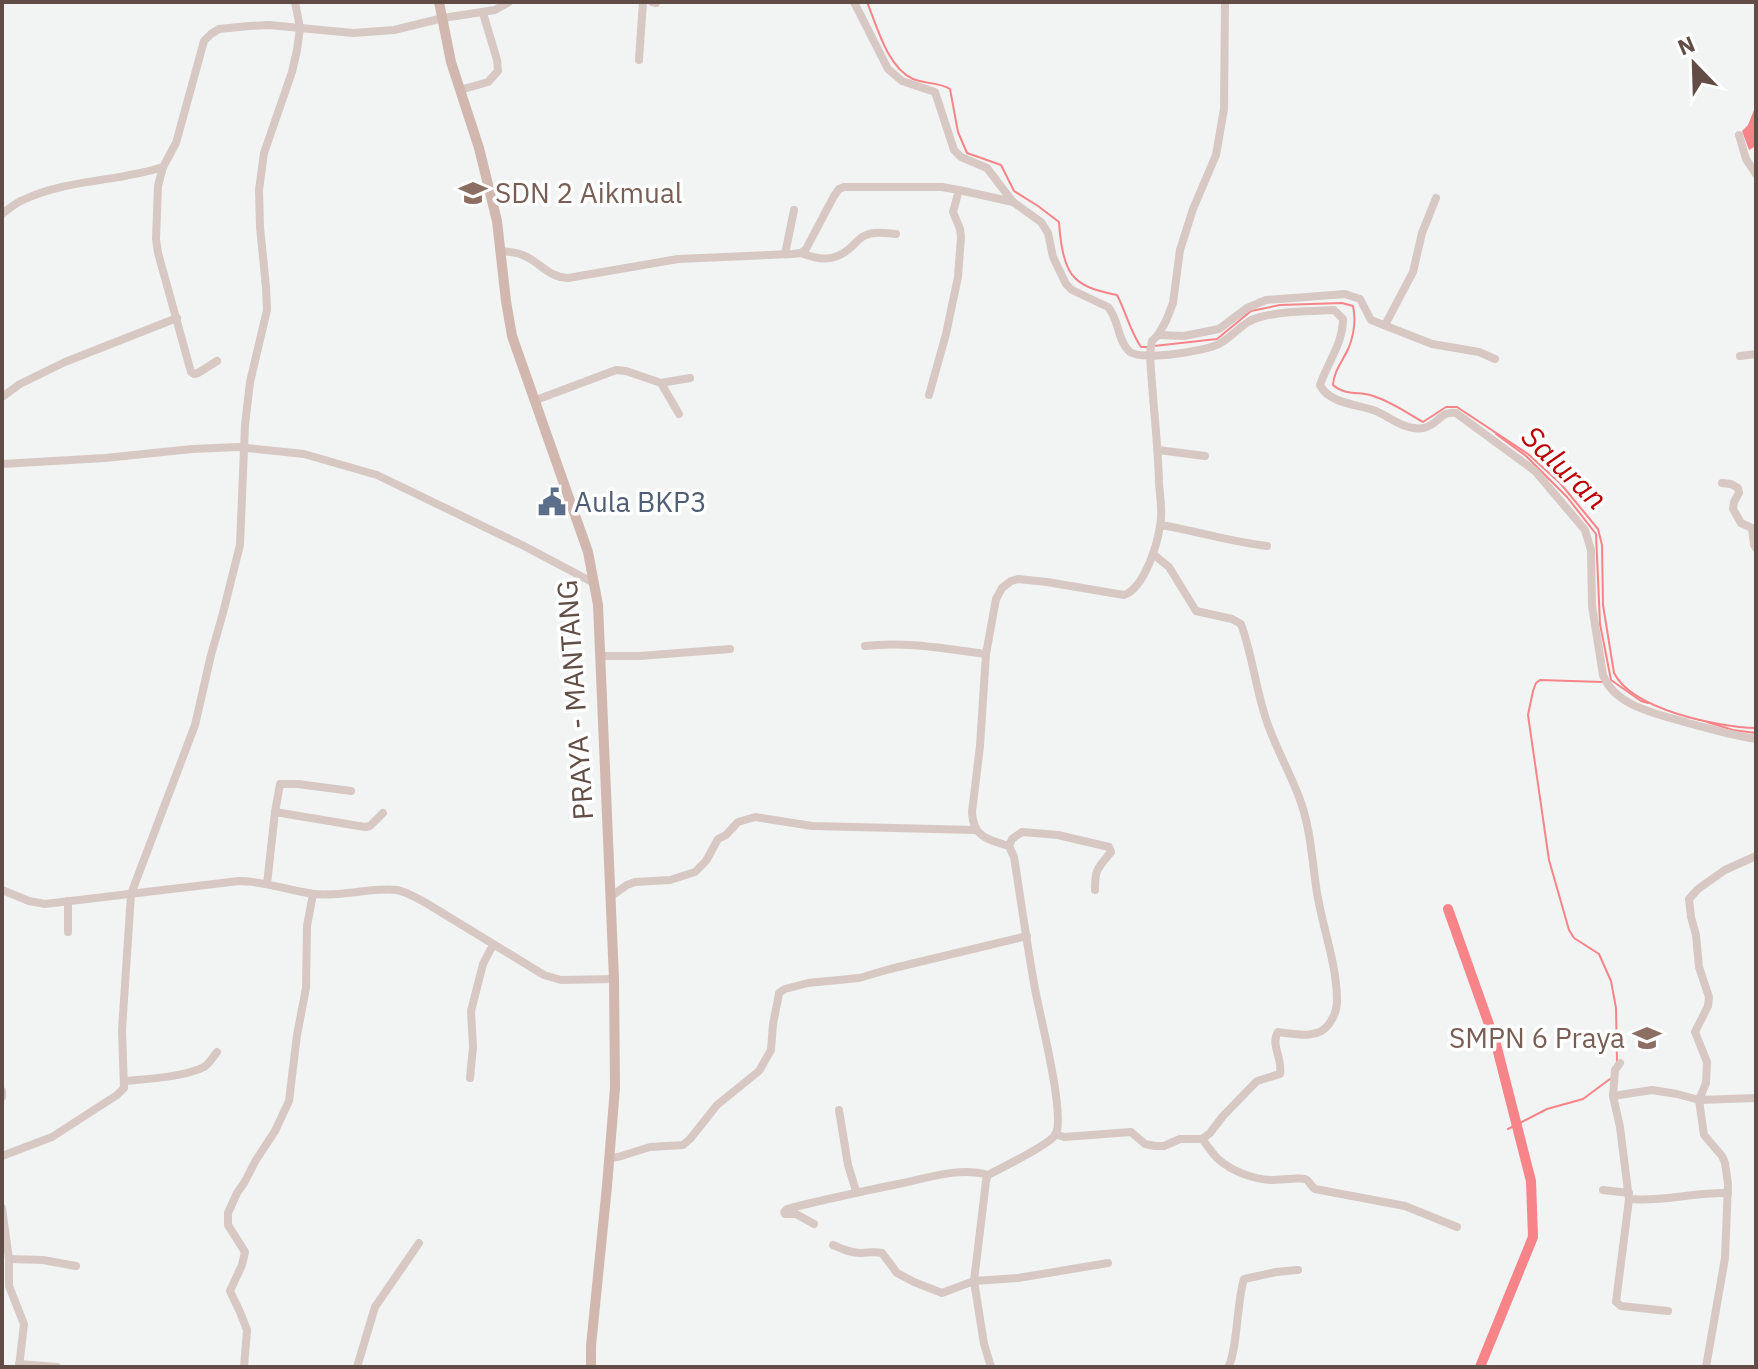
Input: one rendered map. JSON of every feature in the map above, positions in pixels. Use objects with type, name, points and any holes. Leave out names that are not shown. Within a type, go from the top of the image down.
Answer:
[{"type":"main road","name":"PRAYA - MANTANG","points":[[439,2],[451,62],[479,148],[493,207],[512,336],[588,552],[595,584],[601,656],[614,979],[615,1088],[591,1367]]},
{"type":"street","points":[[2,1156],[52,1137],[124,1088],[122,1030],[131,894],[202,703],[211,655],[240,545],[250,382],[267,310],[259,202],[264,153],[292,72],[300,28],[295,2]]},
{"type":"street","points":[[217,361],[196,374],[191,372],[156,239],[158,186],[163,167],[176,143],[204,41],[211,34],[228,27],[269,25],[336,32],[394,30],[443,18],[483,13],[509,2]]},
{"type":"street","points":[[639,60],[643,2]]},
{"type":"street","points":[[854,2],[888,69],[902,81],[935,92],[954,150],[961,157],[987,168],[1013,202],[1041,222],[1066,284],[1112,311],[1126,348],[1134,355],[1202,349],[1219,344],[1257,317],[1291,311],[1334,310],[1343,319],[1343,330],[1320,385],[1324,393],[1407,427],[1427,427],[1444,414],[1456,413],[1535,471],[1585,530],[1591,550],[1592,606],[1603,675],[1613,691],[1645,711],[1756,739]]},
{"type":"street","points":[[814,1224],[796,1214],[784,1212],[856,1191],[956,1172],[988,1175],[1016,1161],[1055,1134],[1058,1118],[1055,1089],[1014,857],[1009,846],[986,838],[972,823],[986,654],[996,599],[1002,588],[1011,581],[1047,582],[1124,595],[1134,590],[1153,554],[1161,525],[1150,355],[1173,303],[1180,250],[1221,135],[1225,2]]},
{"type":"street","points":[[460,90],[488,82],[498,71],[483,13]]},
{"type":"street","points":[[1739,135],[1746,159],[1756,174]]},
{"type":"street","points":[[2,214],[20,200],[46,191],[112,180],[163,167]]},
{"type":"street","points":[[801,253],[834,196],[844,187],[942,187],[1013,202]]},
{"type":"street","points":[[929,395],[958,277],[961,237],[953,212],[959,190]]},
{"type":"street","points":[[1385,325],[1413,272],[1422,233],[1436,198]]},
{"type":"street","points":[[785,254],[794,210]]},
{"type":"street","points":[[501,251],[526,256],[551,274],[568,278],[678,259],[801,253],[828,260],[840,256],[864,236],[896,234]]},
{"type":"street","points":[[1155,338],[1219,329],[1247,308],[1266,300],[1345,294],[1360,299],[1371,320],[1432,344],[1479,352],[1495,359]]},
{"type":"street","points":[[2,397],[20,384],[65,362],[177,318]]},
{"type":"street","points":[[1740,356],[1756,354]]},
{"type":"street","points":[[536,400],[616,370],[661,383],[690,378]]},
{"type":"street","points":[[661,383],[679,414]]},
{"type":"street","points":[[2,464],[245,447],[304,454],[377,475],[595,584]]},
{"type":"street","points":[[1158,450],[1205,456]]},
{"type":"street","points":[[1722,483],[1738,488],[1733,509],[1741,523],[1752,528],[1756,548]]},
{"type":"street","points":[[1161,525],[1267,546]]},
{"type":"street","points":[[1055,1134],[1064,1137],[1131,1132],[1145,1144],[1155,1146],[1164,1146],[1180,1139],[1202,1139],[1257,1081],[1280,1074],[1281,1060],[1274,1042],[1278,1032],[1321,1033],[1329,1026],[1336,1012],[1337,1000],[1326,929],[1306,822],[1300,798],[1267,723],[1241,624],[1196,611],[1169,567],[1153,554]]},
{"type":"street","points":[[865,646],[915,645],[986,654]]},
{"type":"street","points":[[601,656],[730,649]]},
{"type":"street","points":[[267,884],[281,783],[351,791]]},
{"type":"street","points":[[275,812],[365,827],[383,813]]},
{"type":"street","points":[[610,897],[635,882],[670,880],[695,872],[738,822],[755,817],[812,826],[976,830]]},
{"type":"street","points":[[1009,846],[1012,839],[1022,832],[1058,835],[1109,847],[1111,852],[1096,871],[1095,890]]},
{"type":"street","points":[[1706,1367],[1725,1258],[1728,1193],[1725,1163],[1717,1148],[1704,1135],[1699,1100],[1706,1083],[1707,1062],[1695,1032],[1708,1006],[1709,997],[1699,967],[1689,899],[1725,870],[1756,856]]},
{"type":"street","points":[[2,890],[38,903],[239,881],[313,894],[399,891],[426,903],[534,970],[556,980],[614,979]]},
{"type":"street","points":[[244,1367],[247,1330],[230,1291],[245,1252],[232,1233],[227,1218],[237,1193],[275,1131],[289,1101],[306,988],[307,926],[313,894]]},
{"type":"street","points":[[68,901],[68,932]]},
{"type":"street","points":[[610,1158],[650,1147],[683,1145],[690,1139],[717,1105],[759,1071],[771,1050],[779,993],[785,989],[808,983],[859,978],[1027,936]]},
{"type":"street","points":[[470,1078],[473,1039],[471,1011],[483,964],[493,945]]},
{"type":"street","points":[[125,1081],[157,1078],[200,1068],[209,1063],[217,1052]]},
{"type":"street","points":[[1620,1063],[1615,1070],[1613,1096],[1629,1196],[1616,1302],[1621,1306],[1668,1311]]},
{"type":"street","points":[[1613,1096],[1652,1090],[1699,1100],[1756,1098]]},
{"type":"street","points":[[839,1110],[848,1165],[856,1191]]},
{"type":"street","points":[[1202,1139],[1217,1158],[1249,1176],[1278,1181],[1301,1178],[1309,1181],[1315,1189],[1405,1206],[1457,1227]]},
{"type":"street","points":[[988,1175],[974,1281],[984,1344],[991,1367]]},
{"type":"street","points":[[1603,1190],[1659,1200],[1712,1192],[1728,1193]]},
{"type":"street","points":[[2,1208],[10,1289],[24,1324],[19,1366],[57,1367]]},
{"type":"street","points":[[357,1367],[375,1307],[419,1243]]},
{"type":"street","points":[[833,1245],[858,1253],[878,1251],[897,1273],[942,1293],[974,1281],[1018,1278],[1108,1263]]},
{"type":"street","points":[[9,1259],[43,1260],[76,1266]]},
{"type":"street","points":[[1228,1367],[1233,1359],[1244,1279],[1298,1270]]},
{"type":"shaded area","points":[[1756,105],[1756,146],[1749,150],[1742,131],[1748,125]]},
{"type":"waterway","name":"Saluran","points":[[867,2],[884,45],[896,65],[913,79],[950,89],[958,132],[967,153],[1001,165],[1014,191],[1059,222],[1063,252],[1071,273],[1089,287],[1117,295],[1137,341],[1141,347],[1147,347]]},
{"type":"waterway","name":"Saluran","points":[[1154,346],[1217,339],[1251,311],[1280,305],[1342,303],[1353,306],[1352,337],[1333,385],[1346,392],[1384,400],[1423,422],[1446,407],[1457,407],[1528,454],[1560,483],[1598,529],[1602,545],[1603,605],[1614,673],[1624,686],[1639,697],[1678,714],[1720,724],[1756,728]]},
{"type":"waterway","points":[[1496,434],[1526,456],[1567,497],[1596,534],[1600,624],[1611,680],[1648,703]]},
{"type":"waterway","points":[[1602,682],[1540,680],[1533,691],[1528,715],[1549,860],[1569,930],[1574,938],[1599,954],[1611,981],[1616,1008],[1617,1062]]},
{"type":"waterway","name":"Saluran","points":[[1707,722],[1756,733]]},
{"type":"waterway","points":[[1448,909],[1496,1044],[1531,1181],[1533,1237],[1480,1367]]},
{"type":"waterway","points":[[1508,1129],[1547,1109],[1583,1099],[1610,1079]]},
{"type":"place","name":"SDN 2 Aikmual","points":[[473,193]]},
{"type":"place","name":"Aula BKP3","points":[[552,502]]},
{"type":"place","name":"SMPN 6 Praya","points":[[1647,1038]]}]
